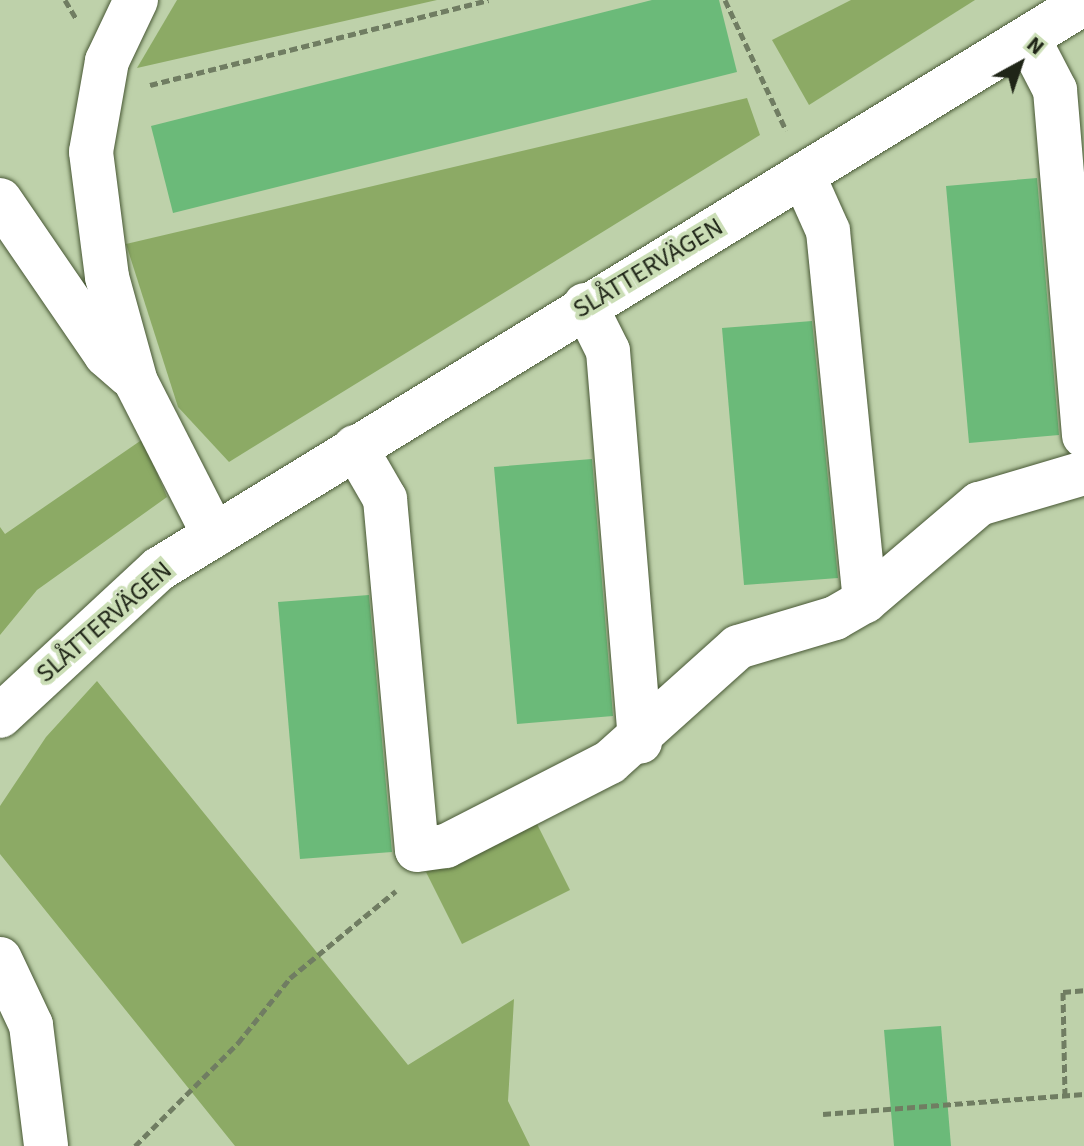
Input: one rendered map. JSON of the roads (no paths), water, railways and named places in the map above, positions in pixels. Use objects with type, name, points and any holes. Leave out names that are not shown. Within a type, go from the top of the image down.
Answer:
[{"type":"street","points":[[136,0],[107,61],[99,98],[95,183],[107,277],[136,382],[214,535]]},
{"type":"street","name":"SLÅTTERVÄGEN","points":[[0,716],[126,597],[214,535],[585,305],[1084,3]]},
{"type":"street","points":[[1028,38],[1055,90],[1084,436]]},
{"type":"street","points":[[803,175],[828,231],[865,601]]},
{"type":"street","points":[[0,200],[106,355],[136,382]]},
{"type":"street","points":[[585,305],[608,351],[640,742]]},
{"type":"street","points":[[355,447],[385,499],[417,850],[433,848],[640,742],[738,647],[835,618],[865,601],[979,504],[1084,473]]},
{"type":"street","points":[[0,959],[31,1025],[46,1146]]}]
